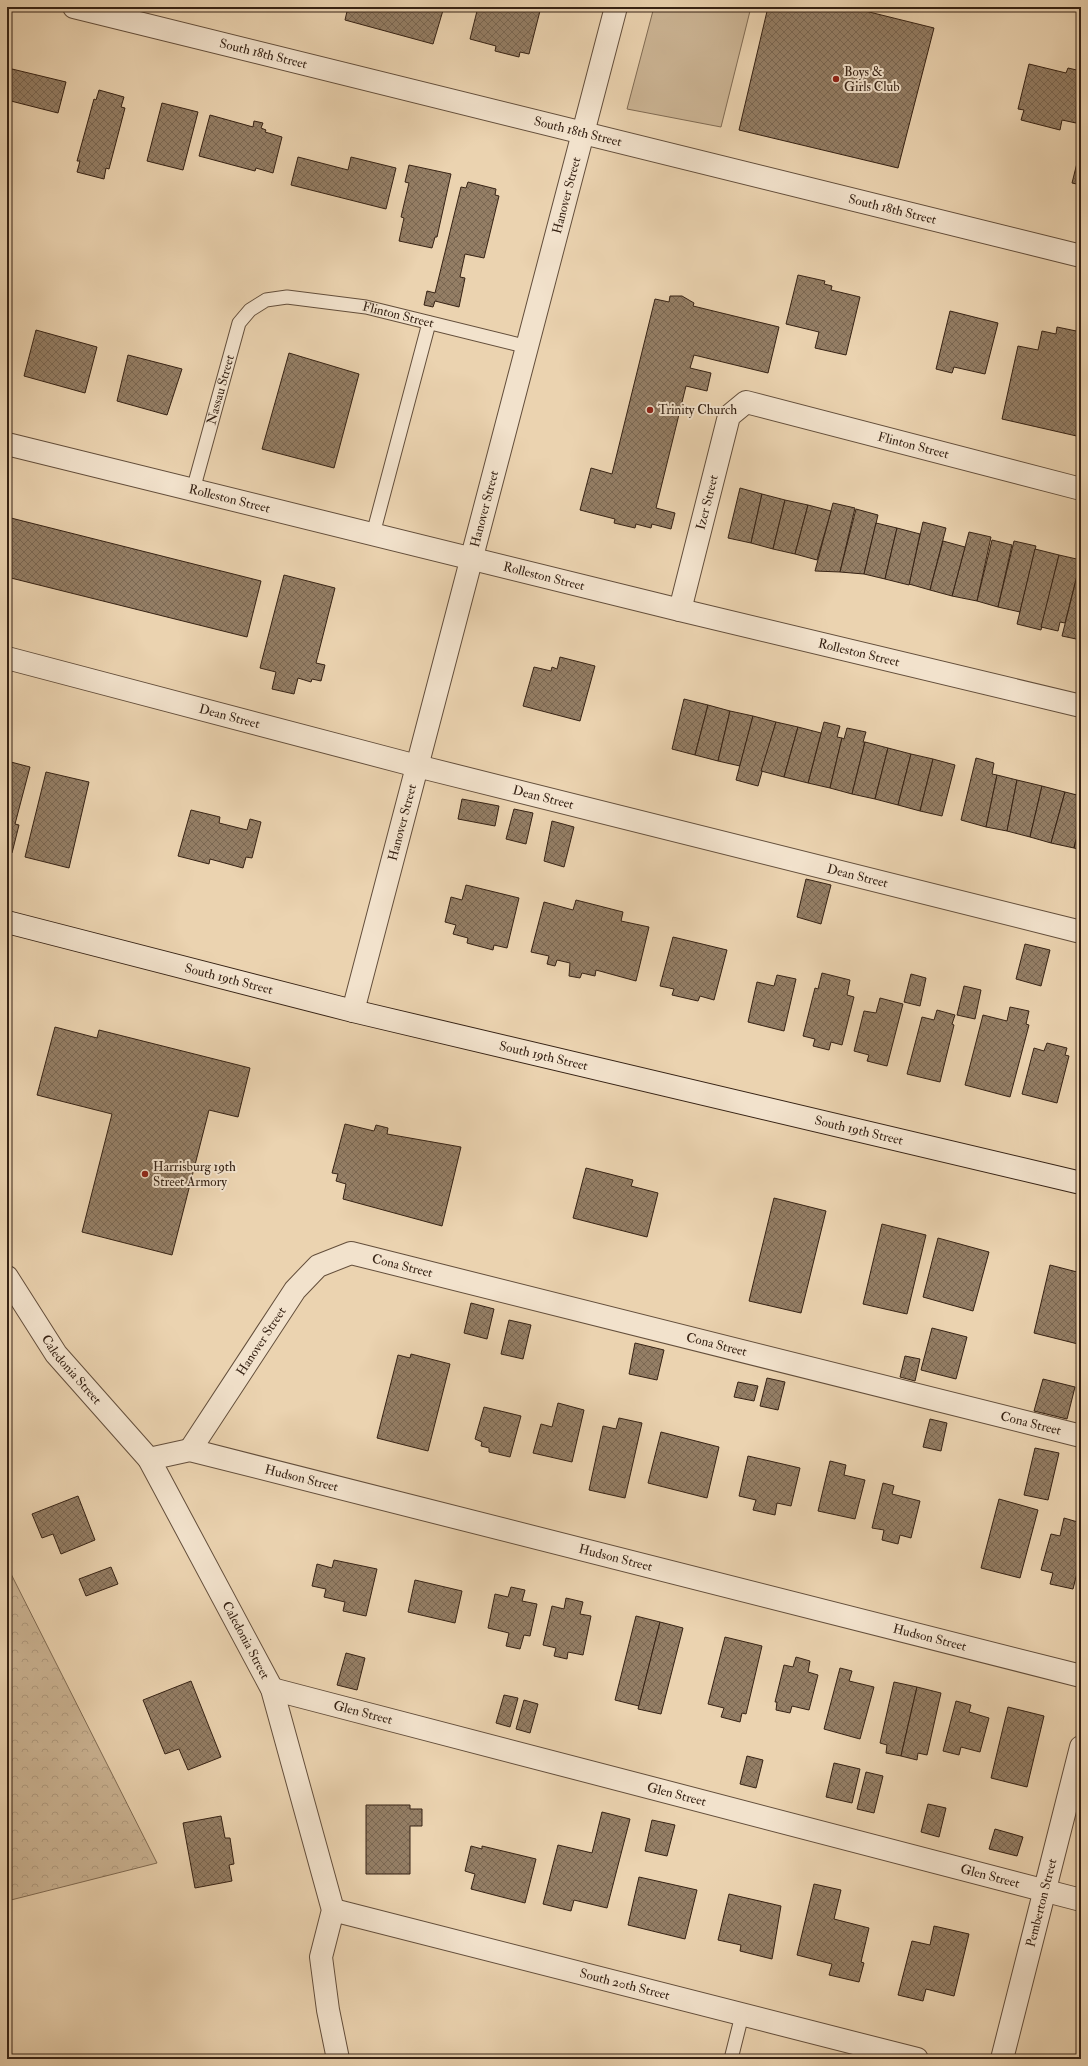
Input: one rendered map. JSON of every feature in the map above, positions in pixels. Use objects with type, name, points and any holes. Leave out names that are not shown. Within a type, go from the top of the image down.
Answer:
[{"type":"street","name":"South 18th Street","points":[[74,7],[585,132],[1081,256]]},
{"type":"street","name":"Hanover Street","points":[[352,1011],[585,132],[616,7]]},
{"type":"street","name":"Flinton Street","points":[[746,402],[1081,489]]},
{"type":"street","name":"Izer Street","points":[[680,610],[729,416],[746,402]]},
{"type":"street","name":"Rolleston Street","points":[[7,444],[680,610],[1081,706]]},
{"type":"street","name":"Dean Street","points":[[7,658],[417,766],[1081,932]]},
{"type":"street","name":"South 19th Street","points":[[7,922],[352,1011],[1081,1183]]},
{"type":"street","name":"Hanover Street","points":[[190,1450],[295,1290],[318,1266],[351,1254]]},
{"type":"street","name":"Cona Street","points":[[351,1254],[1081,1436]]},
{"type":"street","name":"Caledonia Street","points":[[7,1277],[56,1354],[149,1459],[272,1689],[333,1910],[321,1957],[328,2010],[338,2059]]},
{"type":"street","name":"Hudson Street","points":[[149,1459],[190,1450],[1081,1676]]},
{"type":"street","name":"Glen Street","points":[[272,1689],[1081,1900]]},
{"type":"street","name":"Pemberton Street","points":[[1002,2059],[1081,1747]]},
{"type":"street","name":"South 20th Street","points":[[333,1910],[917,2059]]},
{"type":"lane","name":"Flinton Street","points":[[266,300],[287,297],[366,307],[528,346]]},
{"type":"lane","name":"Nassau Street","points":[[192,490],[239,323],[250,310],[266,300]]},
{"type":"lane","points":[[373,534],[430,323]]},
{"type":"lane","points":[[730,2059],[742,2015]]},
{"type":"green space","points":[[654,7],[751,7],[721,127],[627,109]]},
{"type":"green space","points":[[7,1566],[157,1863],[7,1901]]},
{"type":"building","points":[[348,7],[444,7],[433,44],[345,20]]},
{"type":"building","points":[[477,7],[541,7],[529,54],[520,52],[519,57],[495,51],[496,46],[470,39]]},
{"type":"building","name":"Boys & Girls Club","points":[[768,7],[849,7],[934,28],[898,168],[739,130]]},
{"type":"building","points":[[1029,64],[1066,73],[1068,68],[1081,71],[1081,104],[1076,123],[1062,120],[1060,130],[1021,120],[1024,110],[1018,109]]},
{"type":"building","points":[[12,69],[66,82],[58,113],[7,100],[7,87]]},
{"type":"building","points":[[99,90],[124,97],[121,107],[125,108],[109,169],[106,168],[104,179],[77,172],[80,161],[77,161],[94,99],[96,100]]},
{"type":"building","points":[[162,103],[198,112],[183,170],[147,161]]},
{"type":"building","points":[[210,115],[253,127],[254,121],[263,123],[261,128],[266,130],[265,132],[282,137],[273,173],[256,168],[255,171],[199,156]]},
{"type":"building","points":[[1081,147],[1081,185],[1072,183]]},
{"type":"building","points":[[298,157],[348,170],[351,157],[396,168],[386,209],[291,185]]},
{"type":"building","points":[[409,165],[451,174],[437,237],[435,237],[432,248],[399,241],[404,218],[401,217],[409,183],[405,182]]},
{"type":"building","points":[[468,182],[496,189],[495,195],[499,196],[484,258],[465,254],[460,277],[465,278],[459,307],[435,301],[433,307],[424,305],[427,291],[435,293],[461,187],[466,188]]},
{"type":"building","points":[[798,275],[825,281],[824,284],[832,286],[831,290],[860,297],[846,355],[815,348],[819,332],[786,324]]},
{"type":"building","points":[[670,296],[682,296],[694,303],[693,306],[779,327],[768,373],[694,355],[690,368],[711,373],[707,391],[686,386],[656,508],[675,513],[671,529],[652,524],[651,528],[636,524],[635,528],[614,523],[615,519],[580,510],[591,468],[612,474],[655,299],[669,302]]},
{"type":"building","points":[[950,311],[998,323],[985,374],[954,367],[952,373],[936,369]]},
{"type":"building","points":[[1057,327],[1081,332],[1081,437],[1002,419],[1018,346],[1038,350],[1042,331],[1056,334]]},
{"type":"building","points":[[36,330],[97,347],[85,393],[24,376]]},
{"type":"building","points":[[289,353],[359,374],[334,468],[262,449]]},
{"type":"building","points":[[128,355],[182,369],[167,415],[117,401]]},
{"type":"building","points":[[740,488],[762,494],[751,543],[728,538]]},
{"type":"building","points":[[762,494],[785,500],[773,549],[751,543]]},
{"type":"building","points":[[785,500],[808,505],[795,554],[773,549]]},
{"type":"building","points":[[833,503],[855,508],[840,572],[815,571]]},
{"type":"building","points":[[808,505],[831,511],[817,560],[795,554]]},
{"type":"building","points":[[856,509],[878,515],[864,574],[840,572]]},
{"type":"building","points":[[7,517],[261,581],[247,637],[7,577]]},
{"type":"building","points":[[923,522],[946,528],[930,590],[909,584]]},
{"type":"building","points":[[876,523],[897,528],[885,579],[864,574]]},
{"type":"building","points":[[897,528],[920,534],[909,585],[885,579]]},
{"type":"building","points":[[969,532],[991,537],[977,601],[952,596]]},
{"type":"building","points":[[992,540],[1012,545],[998,607],[977,601]]},
{"type":"building","points":[[943,541],[965,547],[952,596],[930,590]]},
{"type":"building","points":[[1014,541],[1036,546],[1020,612],[998,607]]},
{"type":"building","points":[[1035,549],[1059,555],[1041,630],[1017,624]]},
{"type":"building","points":[[1059,555],[1081,560],[1065,623],[1060,622],[1058,631],[1041,627]]},
{"type":"building","points":[[1081,564],[1081,640],[1062,636]]},
{"type":"building","points":[[284,575],[335,588],[316,663],[325,665],[321,681],[312,679],[311,682],[298,678],[294,694],[272,689],[276,672],[260,668]]},
{"type":"building","points":[[560,657],[595,666],[580,721],[523,706],[534,667],[551,671],[552,667],[557,669]]},
{"type":"building","points":[[684,699],[708,705],[695,755],[672,749]]},
{"type":"building","points":[[708,705],[730,711],[718,761],[695,755]]},
{"type":"building","points":[[730,711],[753,716],[740,766],[718,761]]},
{"type":"building","points":[[753,716],[776,722],[758,786],[736,780]]},
{"type":"building","points":[[776,722],[798,727],[784,777],[761,771]]},
{"type":"building","points":[[824,722],[840,726],[837,737],[842,738],[830,788],[808,783]]},
{"type":"building","points":[[798,727],[821,733],[808,783],[784,777]]},
{"type":"building","points":[[847,728],[866,732],[863,742],[865,742],[852,794],[830,788],[842,738],[844,739]]},
{"type":"building","points":[[865,742],[888,748],[875,799],[852,794]]},
{"type":"building","points":[[888,748],[911,754],[898,805],[875,799]]},
{"type":"building","points":[[911,754],[933,759],[920,811],[898,805]]},
{"type":"building","points":[[976,758],[994,763],[992,774],[997,775],[986,827],[961,820]]},
{"type":"building","points":[[933,759],[955,765],[942,816],[920,811]]},
{"type":"building","points":[[7,761],[30,767],[15,824],[19,825],[12,853],[7,852]]},
{"type":"building","points":[[46,772],[89,782],[69,868],[25,857]]},
{"type":"building","points":[[997,775],[1017,780],[1007,831],[986,827]]},
{"type":"building","points":[[1017,780],[1042,786],[1030,837],[1007,831]]},
{"type":"building","points":[[1042,786],[1065,792],[1051,843],[1030,837]]},
{"type":"building","points":[[1065,792],[1081,796],[1081,821],[1074,848],[1051,843]]},
{"type":"building","points":[[462,799],[499,806],[495,826],[458,819]]},
{"type":"building","points":[[514,809],[533,813],[526,844],[506,839]]},
{"type":"building","points":[[191,810],[220,817],[219,823],[247,830],[250,819],[261,822],[252,858],[246,857],[243,868],[210,859],[209,864],[178,856]]},
{"type":"building","points":[[552,821],[574,827],[564,867],[544,861]]},
{"type":"building","points":[[1081,821],[1081,850],[1074,848]]},
{"type":"building","points":[[806,879],[831,885],[821,924],[797,917]]},
{"type":"building","points":[[466,885],[519,898],[507,948],[494,945],[493,950],[467,943],[468,938],[453,934],[456,925],[445,922],[451,897],[462,900]]},
{"type":"building","points":[[576,900],[623,912],[621,921],[649,927],[636,981],[596,970],[595,976],[582,973],[580,978],[569,976],[570,963],[557,960],[555,966],[547,964],[549,956],[531,952],[544,902],[573,910]]},
{"type":"building","points":[[673,937],[727,950],[714,1000],[700,996],[698,1001],[672,995],[674,989],[660,986]]},
{"type":"building","points":[[1025,944],[1050,950],[1041,986],[1016,979]]},
{"type":"building","points":[[822,973],[850,980],[847,995],[854,997],[842,1045],[831,1042],[829,1050],[813,1046],[815,1039],[803,1036],[815,988],[818,989]]},
{"type":"building","points":[[911,974],[926,978],[920,1006],[904,1002]]},
{"type":"building","points":[[777,975],[796,979],[784,1031],[748,1022],[757,982],[774,986]]},
{"type":"building","points":[[964,986],[981,990],[975,1019],[957,1015]]},
{"type":"building","points":[[880,998],[903,1004],[887,1066],[867,1061],[869,1055],[854,1051],[864,1011],[876,1013]]},
{"type":"building","points":[[1010,1007],[1029,1011],[1026,1024],[1029,1025],[1010,1097],[965,1085],[983,1015],[1007,1021]]},
{"type":"building","points":[[937,1010],[955,1015],[952,1024],[954,1025],[940,1082],[907,1074],[922,1017],[934,1020]]},
{"type":"building","name":"Harrisburg 19th Street Armory","points":[[55,1027],[97,1038],[99,1030],[250,1068],[238,1117],[209,1110],[172,1255],[82,1232],[112,1114],[37,1095]]},
{"type":"building","points":[[1047,1043],[1067,1048],[1065,1055],[1069,1056],[1057,1103],[1022,1094],[1034,1048],[1044,1051]]},
{"type":"building","points":[[1081,1095],[1081,1109],[1077,1108]]},
{"type":"building","points":[[345,1124],[374,1131],[376,1125],[388,1128],[387,1134],[461,1147],[442,1226],[343,1199],[346,1184],[336,1181],[338,1174],[332,1173]]},
{"type":"building","points":[[586,1168],[633,1180],[631,1186],[658,1193],[647,1237],[573,1218]]},
{"type":"building","points":[[774,1198],[826,1211],[801,1313],[749,1301]]},
{"type":"building","points":[[882,1224],[926,1235],[907,1314],[863,1304]]},
{"type":"building","points":[[938,1238],[989,1252],[973,1311],[923,1297]]},
{"type":"building","points":[[1050,1265],[1081,1273],[1081,1331],[1078,1344],[1034,1333]]},
{"type":"building","points":[[471,1303],[494,1309],[487,1339],[464,1333]]},
{"type":"building","points":[[509,1320],[531,1325],[523,1359],[501,1354]]},
{"type":"building","points":[[932,1328],[967,1337],[956,1379],[921,1370]]},
{"type":"building","points":[[635,1343],[664,1350],[657,1380],[629,1374]]},
{"type":"building","points":[[411,1354],[450,1364],[428,1451],[377,1438],[398,1355],[410,1358]]},
{"type":"building","points":[[905,1356],[920,1359],[915,1381],[900,1377]]},
{"type":"building","points":[[767,1378],[785,1382],[778,1410],[760,1406]]},
{"type":"building","points":[[1043,1379],[1075,1387],[1067,1419],[1034,1411]]},
{"type":"building","points":[[738,1382],[758,1386],[754,1401],[734,1397]]},
{"type":"building","points":[[558,1403],[584,1410],[572,1462],[533,1453],[541,1424],[552,1427]]},
{"type":"building","points":[[484,1407],[521,1416],[510,1457],[489,1452],[489,1448],[481,1446],[482,1442],[475,1439]]},
{"type":"building","points":[[619,1418],[642,1423],[625,1498],[589,1490],[603,1426],[616,1429]]},
{"type":"building","points":[[930,1419],[947,1423],[941,1451],[923,1447]]},
{"type":"building","points":[[661,1432],[719,1447],[707,1498],[648,1483]]},
{"type":"building","points":[[1035,1448],[1059,1453],[1048,1500],[1024,1495]]},
{"type":"building","points":[[748,1456],[800,1468],[791,1506],[777,1503],[775,1515],[753,1510],[756,1500],[739,1496]]},
{"type":"building","points":[[830,1461],[846,1465],[844,1475],[865,1480],[855,1519],[818,1511]]},
{"type":"building","points":[[883,1483],[894,1486],[892,1494],[920,1501],[911,1538],[900,1535],[898,1544],[882,1540],[884,1530],[872,1528]]},
{"type":"building","points":[[78,1496],[95,1540],[61,1554],[53,1534],[42,1538],[32,1514]]},
{"type":"building","points":[[999,1499],[1038,1510],[1020,1578],[981,1568]]},
{"type":"building","points":[[1064,1518],[1081,1523],[1081,1557],[1073,1589],[1050,1584],[1053,1573],[1041,1570],[1051,1534],[1060,1536]]},
{"type":"building","points":[[334,1560],[377,1569],[366,1616],[343,1611],[345,1602],[324,1597],[326,1589],[312,1586],[317,1564],[332,1568]]},
{"type":"building","points":[[111,1567],[118,1584],[86,1596],[79,1579]]},
{"type":"building","points":[[415,1580],[462,1591],[455,1623],[408,1612]]},
{"type":"building","points":[[511,1587],[525,1590],[522,1601],[537,1604],[530,1636],[524,1635],[520,1649],[506,1646],[509,1633],[488,1628],[495,1594],[508,1597]]},
{"type":"building","points":[[566,1598],[583,1602],[580,1614],[591,1616],[583,1655],[568,1652],[567,1659],[554,1656],[556,1648],[543,1645],[552,1606],[564,1609]]},
{"type":"building","points":[[636,1616],[660,1622],[639,1706],[615,1700]]},
{"type":"building","points":[[660,1622],[683,1628],[661,1714],[638,1709]]},
{"type":"building","points":[[725,1637],[762,1646],[746,1714],[742,1713],[740,1722],[721,1717],[724,1708],[708,1704]]},
{"type":"building","points":[[346,1653],[365,1658],[357,1690],[337,1685]]},
{"type":"building","points":[[796,1657],[810,1661],[808,1672],[818,1675],[809,1710],[792,1706],[790,1713],[776,1710],[777,1702],[775,1702],[784,1665],[793,1667]]},
{"type":"building","points":[[840,1668],[852,1671],[849,1681],[874,1687],[860,1739],[824,1729]]},
{"type":"building","points":[[191,1681],[221,1757],[188,1770],[179,1749],[165,1754],[143,1700]]},
{"type":"building","points":[[894,1682],[917,1687],[901,1756],[886,1753],[887,1745],[880,1743]]},
{"type":"building","points":[[917,1687],[941,1693],[927,1755],[918,1753],[917,1760],[901,1756]]},
{"type":"building","points":[[504,1695],[518,1698],[510,1727],[496,1723]]},
{"type":"building","points":[[524,1700],[538,1704],[530,1733],[516,1729]]},
{"type":"building","points":[[956,1701],[971,1705],[969,1712],[989,1718],[980,1752],[961,1747],[959,1755],[943,1751]]},
{"type":"building","points":[[1008,1707],[1044,1716],[1027,1787],[991,1778]]},
{"type":"building","points":[[747,1756],[763,1760],[756,1788],[740,1784]]},
{"type":"building","points":[[834,1763],[860,1769],[852,1803],[826,1797]]},
{"type":"building","points":[[866,1772],[883,1776],[874,1813],[857,1809]]},
{"type":"building","points":[[928,1804],[946,1808],[939,1837],[921,1832]]},
{"type":"building","points":[[366,1805],[410,1805],[410,1809],[422,1809],[422,1826],[410,1826],[410,1874],[366,1874]]},
{"type":"building","points":[[602,1812],[630,1819],[607,1908],[574,1900],[571,1911],[543,1904],[558,1845],[592,1853]]},
{"type":"building","points":[[221,1816],[225,1838],[230,1838],[234,1864],[229,1865],[232,1881],[195,1888],[183,1823]]},
{"type":"building","points":[[652,1820],[675,1825],[667,1856],[645,1851]]},
{"type":"building","points":[[995,1829],[1023,1837],[1017,1856],[989,1849]]},
{"type":"building","points":[[471,1846],[482,1849],[482,1846],[536,1859],[525,1903],[471,1889],[475,1874],[465,1871]]},
{"type":"building","points":[[639,1877],[697,1890],[685,1939],[628,1925]]},
{"type":"building","points":[[814,1884],[841,1890],[834,1919],[869,1928],[861,1962],[864,1963],[859,1982],[829,1975],[832,1964],[797,1955]]},
{"type":"building","points":[[729,1894],[781,1906],[772,1959],[740,1951],[741,1945],[718,1940]]},
{"type":"building","points":[[934,1926],[969,1934],[954,1996],[926,1989],[923,2001],[898,1995],[912,1941],[930,1945]]},
{"type":"place","name":"Boys & Girls Club","points":[[836,79]]},
{"type":"place","name":"Trinity Church","points":[[650,410]]},
{"type":"place","name":"Harrisburg 19th Street Armory","points":[[145,1174]]}]
